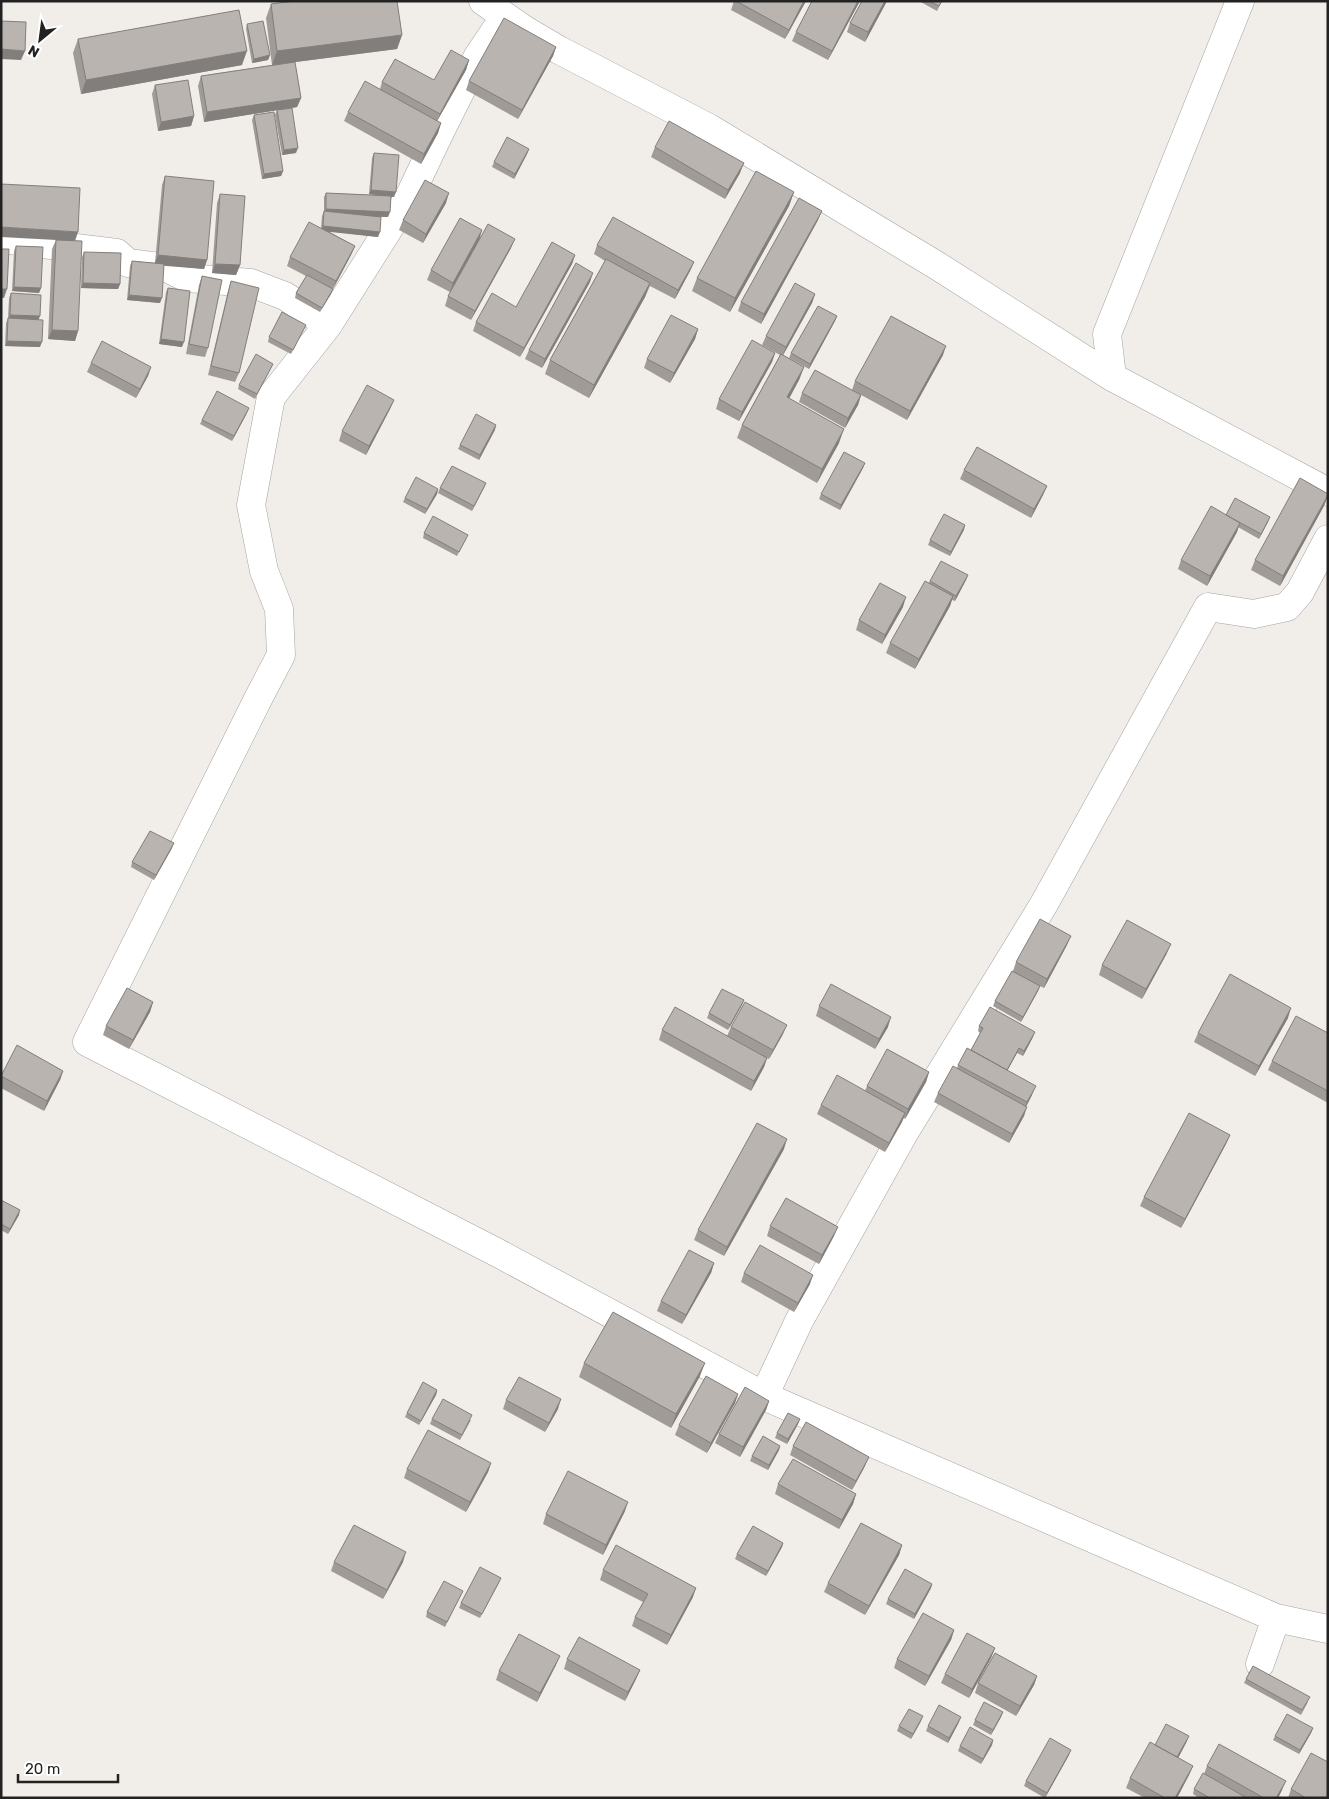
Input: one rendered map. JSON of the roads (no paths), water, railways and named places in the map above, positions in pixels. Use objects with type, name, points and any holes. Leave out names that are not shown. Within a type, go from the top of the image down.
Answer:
[{"type":"street","points":[[483,1],[559,50],[709,128],[936,265],[1112,377],[1328,492]]},
{"type":"street","points":[[1112,377],[1107,334],[1240,1]]},
{"type":"street","points":[[505,16],[478,56],[410,195],[328,325],[270,397],[251,505],[264,571],[279,608],[281,655],[258,697],[87,1042],[496,1252],[764,1396],[1276,1618],[1328,1629]]},
{"type":"street","points":[[1,240],[117,253],[128,263],[167,268],[187,278],[251,283],[285,296],[328,325]]},
{"type":"street","points":[[764,1396],[799,1321],[894,1150],[1044,904],[1208,606],[1254,614],[1287,607],[1300,592],[1328,539]]},
{"type":"street","points":[[1260,1664],[1276,1618]]}]
